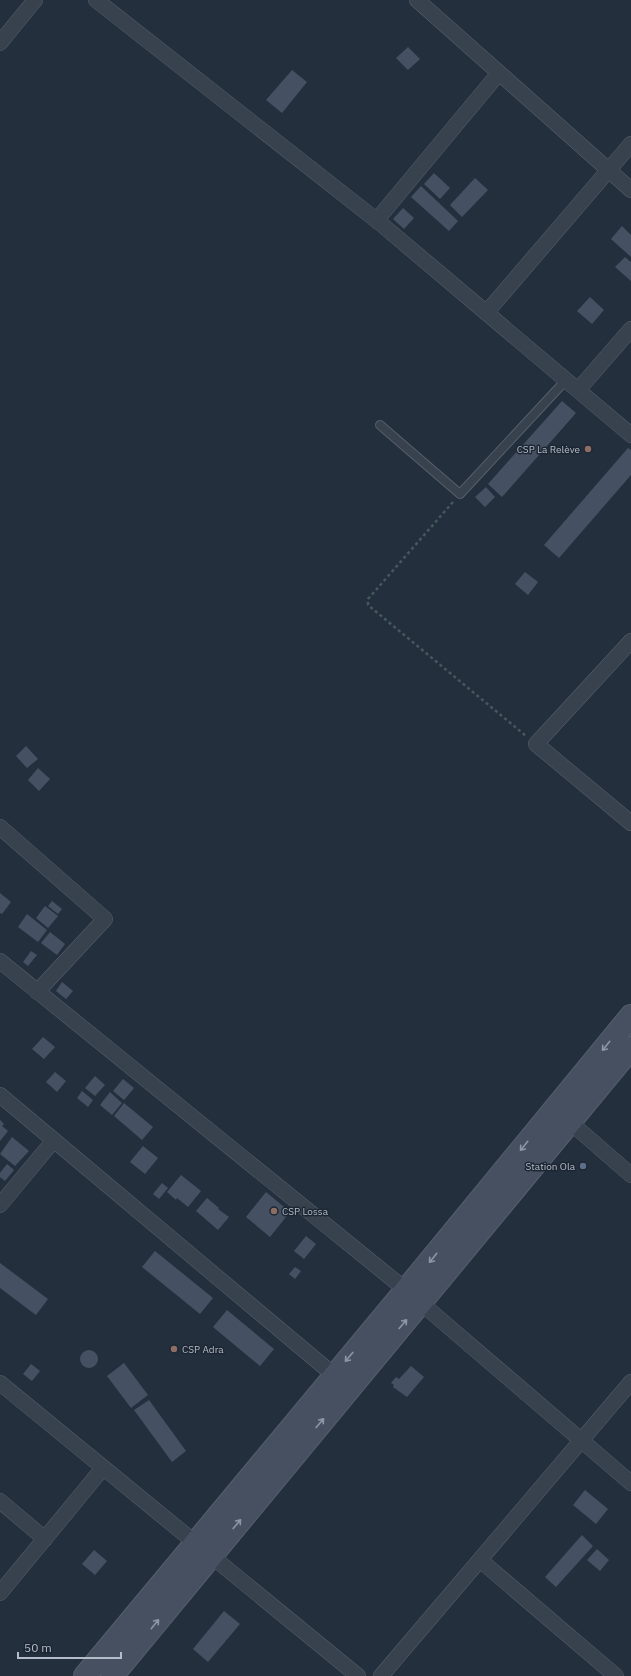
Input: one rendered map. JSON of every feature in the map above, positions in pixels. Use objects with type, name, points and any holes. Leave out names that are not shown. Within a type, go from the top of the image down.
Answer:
[{"type":"main road","points":[[85,1676],[202,1550],[455,1247],[562,1116],[631,1016]]},
{"type":"main road","points":[[562,1116],[631,1048]]},
{"type":"main road","points":[[112,1676],[202,1550]]},
{"type":"street","points":[[0,43],[35,0]]},
{"type":"street","points":[[96,0],[378,222],[631,435]]},
{"type":"street","points":[[417,0],[631,190]]},
{"type":"street","points":[[378,222],[380,216],[499,73]]},
{"type":"street","points":[[486,312],[631,144]]},
{"type":"street","points":[[578,390],[630,332]]},
{"type":"street","points":[[631,641],[536,744],[631,823]]},
{"type":"street","points":[[0,827],[105,919],[37,992]]},
{"type":"street","points":[[0,961],[414,1296],[631,1484]]},
{"type":"street","points":[[0,1095],[341,1382]]},
{"type":"street","points":[[562,1116],[631,1175]]},
{"type":"street","points":[[0,1205],[54,1140]]},
{"type":"street","points":[[381,1676],[631,1382]]},
{"type":"street","points":[[0,1383],[202,1550],[358,1676]]},
{"type":"street","points":[[0,1593],[103,1468]]},
{"type":"street","points":[[0,1501],[45,1538]]},
{"type":"street","points":[[480,1560],[616,1676]]},
{"type":"lane","points":[[380,425],[460,494],[566,380]]},
{"type":"path","points":[[460,494],[368,599],[368,605],[536,744]]},
{"type":"building","points":[[408,47],[420,59],[408,70],[396,58]]},
{"type":"building","points":[[292,70],[307,82],[282,113],[266,100]]},
{"type":"building","points":[[434,173],[450,188],[440,199],[424,184]]},
{"type":"building","points":[[475,178],[488,190],[462,217],[450,205]]},
{"type":"building","points":[[421,186],[458,221],[449,231],[411,197]]},
{"type":"building","points":[[403,208],[414,218],[404,229],[393,219]]},
{"type":"building","points":[[622,226],[631,235],[631,257],[611,239]]},
{"type":"building","points":[[625,257],[631,262],[631,281],[615,267]]},
{"type":"building","points":[[590,297],[604,310],[592,324],[577,311]]},
{"type":"building","points":[[562,401],[576,413],[502,497],[488,484]]},
{"type":"building","points":[[628,448],[631,450],[631,475],[559,558],[544,545]]},
{"type":"building","points":[[486,487],[495,497],[485,507],[475,497]]},
{"type":"building","points":[[525,572],[538,582],[528,595],[515,584]]},
{"type":"building","points":[[26,746],[38,759],[27,768],[16,756]]},
{"type":"building","points":[[38,768],[50,779],[39,791],[28,780]]},
{"type":"building","points":[[0,893],[11,902],[2,914],[0,913]]},
{"type":"building","points":[[52,901],[62,909],[58,914],[48,906]]},
{"type":"building","points":[[45,906],[58,916],[48,928],[36,918]]},
{"type":"building","points":[[27,914],[47,930],[38,942],[18,927]]},
{"type":"building","points":[[50,932],[65,944],[57,955],[41,943]]},
{"type":"building","points":[[31,951],[37,955],[28,966],[23,962]]},
{"type":"building","points":[[62,982],[73,991],[66,999],[56,991]]},
{"type":"building","points":[[43,1037],[55,1047],[44,1059],[32,1049]]},
{"type":"building","points":[[55,1072],[66,1081],[57,1092],[46,1082]]},
{"type":"building","points":[[95,1076],[105,1085],[95,1096],[85,1088]]},
{"type":"building","points":[[123,1079],[134,1088],[124,1100],[113,1091]]},
{"type":"building","points":[[82,1091],[93,1100],[88,1107],[77,1098]]},
{"type":"building","points":[[110,1092],[122,1103],[112,1115],[100,1105]]},
{"type":"building","points":[[124,1103],[153,1127],[142,1140],[114,1116]]},
{"type":"building","points":[[0,1120],[4,1124],[2,1126],[8,1131],[0,1141]]},
{"type":"building","points":[[12,1137],[29,1151],[15,1166],[0,1154]]},
{"type":"building","points":[[143,1146],[158,1158],[145,1174],[130,1162]]},
{"type":"building","points":[[7,1164],[14,1170],[5,1181],[0,1177],[0,1173]]},
{"type":"building","points":[[181,1175],[201,1191],[188,1207],[177,1198],[176,1200],[167,1192]]},
{"type":"building","points":[[162,1183],[168,1188],[159,1199],[153,1194]]},
{"type":"building","points":[[266,1192],[290,1212],[270,1237],[246,1217]]},
{"type":"building","points":[[207,1198],[229,1217],[218,1230],[196,1211]]},
{"type":"building","points":[[306,1236],[316,1244],[304,1259],[294,1251]]},
{"type":"building","points":[[155,1251],[213,1298],[200,1314],[142,1267]]},
{"type":"building","points":[[0,1263],[48,1299],[36,1315],[0,1288]]},
{"type":"building","points":[[295,1267],[301,1271],[295,1279],[289,1274]]},
{"type":"building","points":[[227,1310],[274,1349],[260,1366],[213,1327]]},
{"type":"building","points":[[89,1350],[95,1353],[98,1359],[95,1365],[89,1368],[83,1365],[80,1359],[83,1353]]},
{"type":"building","points":[[124,1363],[148,1395],[131,1408],[107,1376]]},
{"type":"building","points":[[31,1364],[40,1371],[32,1381],[23,1374]]},
{"type":"building","points":[[411,1366],[424,1377],[407,1397],[393,1387],[394,1385],[391,1383],[396,1377],[399,1379]]},
{"type":"building","points":[[149,1400],[186,1451],[172,1462],[134,1410]]},
{"type":"building","points":[[585,1490],[608,1509],[596,1524],[573,1505]]},
{"type":"building","points":[[582,1535],[593,1546],[556,1587],[545,1577]]},
{"type":"building","points":[[597,1549],[609,1560],[600,1571],[587,1560]]},
{"type":"building","points":[[94,1550],[107,1561],[95,1575],[82,1564]]},
{"type":"building","points":[[224,1611],[240,1624],[208,1662],[193,1649]]},
{"type":"place","name":"CSP La Relève","points":[[588,449]]},
{"type":"place","name":"Station Ola","points":[[583,1166]]},
{"type":"place","name":"CSP Lossa","points":[[274,1211]]},
{"type":"place","name":"CSP Adra","points":[[174,1349]]}]
